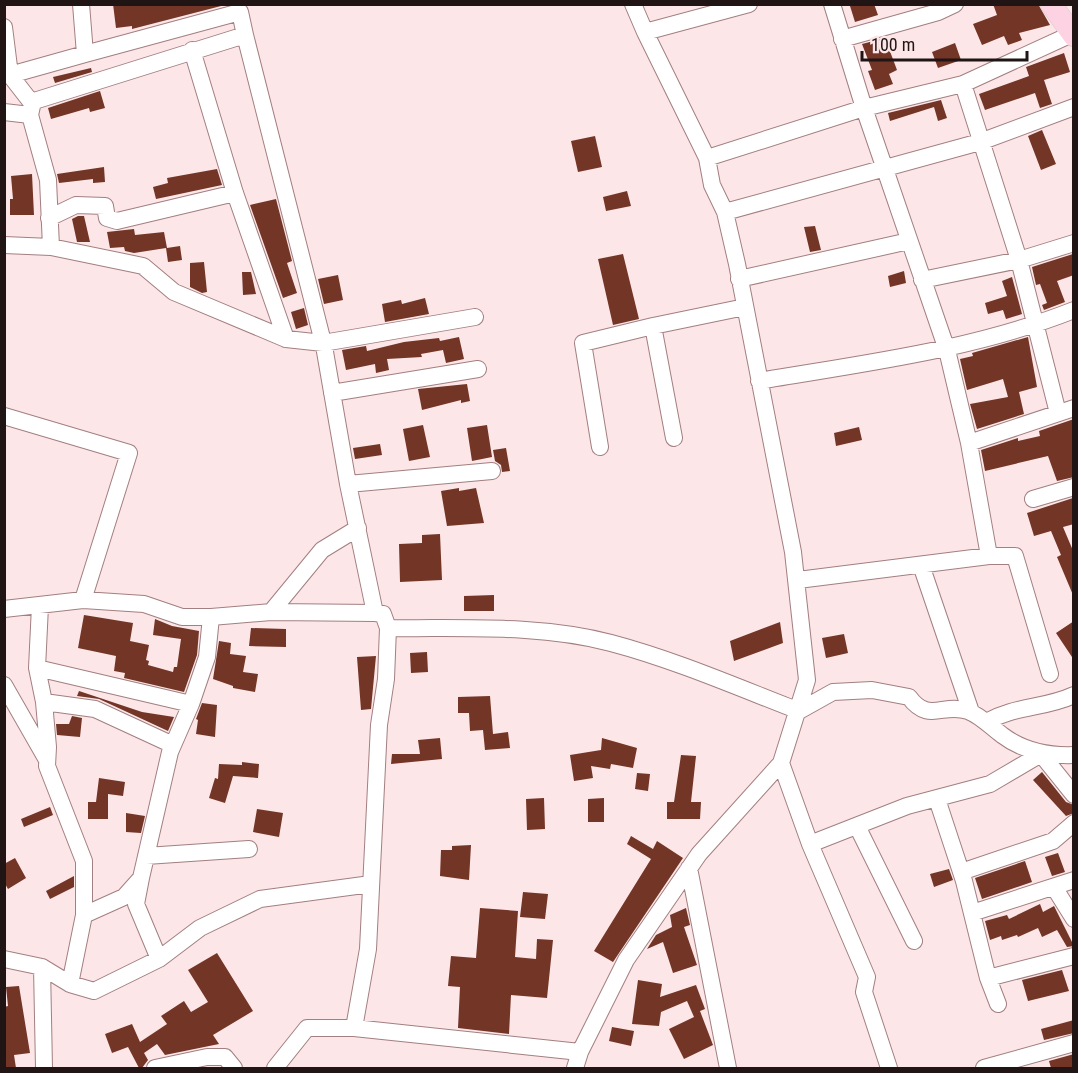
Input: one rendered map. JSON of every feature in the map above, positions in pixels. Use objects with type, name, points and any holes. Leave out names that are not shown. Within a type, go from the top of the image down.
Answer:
[{"type":"main road","points":[[1051,4],[1073,38]]},
{"type":"street","points":[[81,4],[85,54]]},
{"type":"street","points":[[275,1068],[307,1028],[354,1028],[578,1060],[626,960],[699,854],[781,763],[800,711],[807,680],[798,580],[725,212],[712,184],[707,158],[633,4]]},
{"type":"street","points":[[645,32],[749,4]]},
{"type":"street","points":[[832,4],[864,108],[947,350],[969,443],[989,555]]},
{"type":"street","points":[[842,39],[916,19],[955,4]]},
{"type":"street","points":[[10,75],[240,12],[323,343],[348,484],[375,614]]},
{"type":"street","points":[[4,27],[10,75],[30,108],[48,180],[51,247]]},
{"type":"street","points":[[4,112],[30,108],[192,50],[245,35]]},
{"type":"street","points":[[707,158],[864,108],[963,84],[1073,38]]},
{"type":"street","points":[[192,50],[235,193],[286,339]]},
{"type":"street","points":[[963,84],[1066,411],[969,443]]},
{"type":"street","points":[[725,212],[980,142],[1074,107]]},
{"type":"street","points":[[49,218],[76,205],[105,206],[107,218],[117,221],[235,193]]},
{"type":"street","points":[[740,279],[909,241]]},
{"type":"street","points":[[922,280],[1019,260],[1074,243]]},
{"type":"street","points":[[4,245],[51,247],[143,266],[174,292],[286,339],[323,343],[475,317]]},
{"type":"street","points":[[600,447],[583,343],[745,307]]},
{"type":"street","points":[[759,381],[947,350],[1038,324],[1074,310]]},
{"type":"street","points":[[653,326],[674,438]]},
{"type":"street","points":[[332,393],[478,369]]},
{"type":"street","points":[[4,416],[129,453],[83,600]]},
{"type":"street","points":[[348,484],[492,471]]},
{"type":"street","points":[[1033,499],[1074,487]]},
{"type":"street","points":[[271,612],[322,550],[358,528]]},
{"type":"street","points":[[798,580],[989,555],[1015,556],[1050,675]]},
{"type":"street","points":[[921,565],[971,712]]},
{"type":"street","points":[[4,609],[83,600],[144,604],[183,617],[271,612],[383,614],[388,628],[387,679],[379,724],[368,949],[354,1028]]},
{"type":"street","points":[[40,606],[37,668],[44,702],[47,766],[84,861],[84,915],[70,984]]},
{"type":"street","points":[[159,959],[136,904],[172,745],[191,704],[207,657],[211,617]]},
{"type":"street","points":[[388,628],[536,631],[609,643],[694,670],[800,711]]},
{"type":"street","points":[[37,668],[191,704]]},
{"type":"street","points":[[4,686],[48,761]]},
{"type":"street","points":[[800,711],[833,692],[872,690],[909,697],[915,706],[932,713],[954,706],[971,712],[1005,738],[1041,754],[1074,755]]},
{"type":"street","points":[[986,722],[1005,711],[1060,702],[1074,695]]},
{"type":"street","points":[[44,702],[95,709],[172,745]]},
{"type":"street","points":[[1041,754],[1074,795]]},
{"type":"street","points":[[810,844],[907,806],[990,784],[1041,754]]},
{"type":"street","points":[[781,763],[810,844],[867,977],[864,992],[889,1068]]},
{"type":"street","points":[[937,799],[961,872],[988,978],[998,1004]]},
{"type":"street","points":[[961,872],[1053,841],[1074,823]]},
{"type":"street","points":[[857,826],[914,941]]},
{"type":"street","points":[[146,856],[249,849]]},
{"type":"street","points":[[689,868],[728,1068]]},
{"type":"street","points":[[84,915],[124,897],[141,879]]},
{"type":"street","points":[[972,913],[1074,880]]},
{"type":"street","points":[[4,959],[42,967],[70,984],[94,991],[159,959],[200,928],[260,899],[371,884]]},
{"type":"street","points":[[1054,887],[1074,920]]},
{"type":"street","points":[[988,978],[1074,956]]},
{"type":"street","points":[[42,967],[44,1068]]},
{"type":"street","points":[[984,1068],[1074,1043]]},
{"type":"street","points":[[155,1068],[193,1065],[207,1057],[225,1058],[234,1068]]},
{"type":"building","points":[[113,4],[225,5],[132,29],[132,26],[116,28]]},
{"type":"building","points":[[874,4],[878,15],[855,22],[850,6]]},
{"type":"building","points":[[993,4],[1038,4],[1050,25],[1019,33],[1022,40],[1008,45],[1004,36],[982,45],[973,24],[997,15]]},
{"type":"building","points":[[885,38],[897,70],[889,74],[893,84],[875,90],[868,71],[872,70],[862,44]]},
{"type":"building","points":[[955,43],[961,60],[938,68],[932,52]]},
{"type":"building","points":[[1064,53],[1070,72],[1044,80],[1052,104],[1040,108],[1035,93],[985,110],[979,94],[1029,76],[1026,67]]},
{"type":"building","points":[[91,68],[92,72],[55,83],[53,77]]},
{"type":"building","points":[[100,91],[105,108],[90,112],[89,108],[51,119],[48,108]]},
{"type":"building","points":[[941,100],[947,118],[938,121],[934,107],[890,121],[888,113]]},
{"type":"building","points":[[1042,130],[1056,164],[1041,170],[1028,136]]},
{"type":"building","points":[[595,136],[602,167],[578,172],[571,141]]},
{"type":"building","points":[[104,167],[105,182],[93,183],[93,179],[59,183],[57,174]]},
{"type":"building","points":[[217,169],[222,185],[156,199],[153,187],[168,183],[167,178]]},
{"type":"building","points":[[32,174],[34,215],[10,215],[10,199],[13,199],[11,176]]},
{"type":"building","points":[[627,191],[631,206],[606,211],[603,197]]},
{"type":"building","points":[[276,199],[292,261],[287,263],[297,293],[283,298],[250,205]]},
{"type":"building","points":[[84,216],[90,242],[77,242],[72,219]]},
{"type":"building","points":[[815,226],[821,250],[810,252],[804,227]]},
{"type":"building","points":[[134,229],[135,235],[164,232],[167,248],[180,246],[182,260],[168,262],[166,248],[134,253],[125,251],[124,247],[110,248],[107,232]]},
{"type":"building","points":[[623,254],[639,319],[613,325],[598,259]]},
{"type":"building","points":[[1073,254],[1074,275],[1057,281],[1065,302],[1044,310],[1042,305],[1047,303],[1040,284],[1036,285],[1032,267]]},
{"type":"building","points":[[204,262],[207,292],[202,293],[190,287],[190,263]]},
{"type":"building","points":[[904,271],[906,283],[890,287],[888,276]]},
{"type":"building","points":[[242,272],[251,272],[256,294],[243,295]]},
{"type":"building","points":[[338,275],[343,300],[324,304],[318,279]]},
{"type":"building","points":[[1012,277],[1022,314],[1006,319],[1003,310],[988,314],[985,303],[1007,296],[1002,281]]},
{"type":"building","points":[[425,298],[429,314],[385,322],[382,304],[401,300],[402,304]]},
{"type":"building","points":[[304,308],[308,325],[296,329],[291,312]]},
{"type":"building","points":[[459,337],[464,359],[446,363],[443,350],[421,354],[422,357],[387,359],[389,370],[376,373],[375,364],[346,370],[342,350],[366,346],[367,351],[404,342],[439,338],[440,341]]},
{"type":"building","points":[[1028,337],[1037,387],[1019,392],[1024,414],[977,429],[970,404],[1008,397],[1003,379],[967,390],[960,359],[973,356],[972,353]]},
{"type":"building","points":[[467,384],[470,401],[461,403],[461,400],[422,410],[418,389]]},
{"type":"building","points":[[1074,419],[1074,477],[1057,481],[1048,456],[985,471],[981,450],[1018,438],[1018,441],[1040,436],[1039,431]]},
{"type":"building","points":[[423,425],[430,457],[409,461],[403,429]]},
{"type":"building","points":[[487,425],[492,457],[472,461],[467,428]]},
{"type":"building","points":[[859,427],[862,440],[836,446],[834,433]]},
{"type":"building","points":[[380,444],[382,455],[355,459],[353,448]]},
{"type":"building","points":[[506,448],[510,471],[502,472],[501,465],[495,461],[493,450]]},
{"type":"building","points":[[459,488],[459,491],[476,488],[484,523],[447,526],[441,491]]},
{"type":"building","points":[[1073,498],[1074,524],[1063,527],[1074,553],[1073,595],[1057,557],[1061,555],[1051,531],[1034,536],[1027,513]]},
{"type":"building","points":[[440,534],[442,580],[400,582],[399,544],[422,543],[422,535]]},
{"type":"building","points":[[494,595],[494,611],[464,611],[464,596]]},
{"type":"building","points":[[84,615],[133,623],[130,641],[149,645],[146,660],[149,661],[148,665],[173,672],[174,667],[177,667],[181,639],[153,635],[155,619],[172,626],[199,631],[197,655],[184,692],[124,678],[125,673],[114,671],[116,656],[78,648]]},
{"type":"building","points":[[1074,621],[1074,660],[1056,633]]},
{"type":"building","points":[[780,622],[783,643],[734,661],[730,641]]},
{"type":"building","points":[[251,628],[286,629],[286,647],[249,646]]},
{"type":"building","points":[[844,634],[848,653],[826,658],[822,638]]},
{"type":"building","points":[[219,641],[231,643],[230,654],[246,656],[243,672],[258,674],[255,692],[233,688],[233,686],[213,679]]},
{"type":"building","points":[[427,652],[428,672],[411,673],[410,653]]},
{"type":"building","points":[[376,656],[371,709],[361,710],[357,657]]},
{"type":"building","points":[[79,691],[142,712],[174,717],[168,731],[99,699],[77,696]]},
{"type":"building","points":[[490,696],[493,734],[508,732],[510,748],[485,750],[483,730],[470,731],[469,713],[458,713],[458,697]]},
{"type":"building","points":[[202,703],[217,705],[215,737],[196,734],[198,720],[196,719]]},
{"type":"building","points":[[72,716],[82,718],[80,737],[57,735],[56,724],[69,724]]},
{"type":"building","points":[[440,738],[442,759],[391,764],[392,754],[420,754],[418,740]]},
{"type":"building","points":[[602,738],[637,748],[633,768],[611,764],[610,769],[591,766],[593,778],[574,781],[570,755],[601,750]]},
{"type":"building","points":[[681,755],[696,756],[691,802],[701,802],[700,819],[667,819],[667,802],[674,802]]},
{"type":"building","points":[[242,762],[259,764],[258,778],[233,776],[225,803],[209,798],[215,778],[218,779],[219,764],[242,765]]},
{"type":"building","points":[[1042,772],[1066,802],[1074,805],[1074,813],[1066,816],[1033,780]]},
{"type":"building","points":[[637,773],[650,774],[648,791],[635,789]]},
{"type":"building","points":[[99,778],[125,782],[123,796],[108,794],[108,819],[88,819],[88,802],[96,802]]},
{"type":"building","points":[[544,798],[545,829],[527,830],[526,799]]},
{"type":"building","points":[[604,798],[604,822],[588,822],[588,799]]},
{"type":"building","points":[[50,807],[53,815],[24,827],[21,819]]},
{"type":"building","points":[[257,809],[283,813],[279,837],[253,832]]},
{"type":"building","points":[[126,813],[145,816],[141,833],[126,832]]},
{"type":"building","points":[[631,836],[653,849],[657,841],[683,858],[613,962],[594,951],[651,859],[627,844]]},
{"type":"building","points":[[471,845],[469,880],[440,876],[441,850],[452,850],[452,846]]},
{"type":"building","points":[[1058,853],[1065,872],[1052,876],[1045,857]]},
{"type":"building","points":[[15,858],[26,878],[8,889],[4,882],[4,864]]},
{"type":"building","points":[[1025,861],[1032,882],[982,899],[975,878]]},
{"type":"building","points":[[949,869],[953,880],[934,887],[930,874]]},
{"type":"building","points":[[74,876],[74,887],[50,899],[46,891]]},
{"type":"building","points":[[523,892],[548,894],[545,919],[520,917]]},
{"type":"building","points":[[1040,904],[1043,912],[1054,906],[1074,946],[1067,947],[1057,930],[1042,937],[1038,928],[1018,937],[1017,935],[1002,940],[1001,936],[990,940],[985,921],[1007,915],[1009,919]]},
{"type":"building","points":[[480,908],[518,911],[515,957],[536,959],[537,939],[553,940],[547,998],[511,995],[509,1034],[458,1028],[460,987],[448,986],[451,956],[476,958]]},
{"type":"building","points":[[686,908],[690,925],[684,927],[697,965],[673,973],[663,942],[647,949],[656,935],[672,927],[670,915]]},
{"type":"building","points":[[217,953],[253,1011],[213,1035],[219,1044],[165,1055],[157,1044],[144,1053],[148,1060],[142,1068],[139,1068],[128,1047],[112,1053],[105,1034],[132,1024],[140,1042],[167,1024],[161,1016],[184,1001],[191,1012],[208,1002],[188,970]]},
{"type":"building","points":[[1062,970],[1069,991],[1028,1001],[1022,980]]},
{"type":"building","points":[[638,980],[662,984],[660,997],[696,985],[705,1009],[700,1011],[713,1045],[684,1059],[669,1029],[694,1017],[687,1001],[661,1012],[659,1026],[632,1024]]},
{"type":"building","points":[[19,986],[30,1053],[14,1055],[16,1068],[4,1068],[4,1007],[8,1006],[6,987]]},
{"type":"building","points":[[1074,1020],[1074,1033],[1044,1040],[1041,1029]]},
{"type":"building","points":[[612,1027],[634,1031],[631,1046],[609,1041]]},
{"type":"building","points":[[1074,1054],[1074,1068],[1051,1068],[1049,1061]]}]
